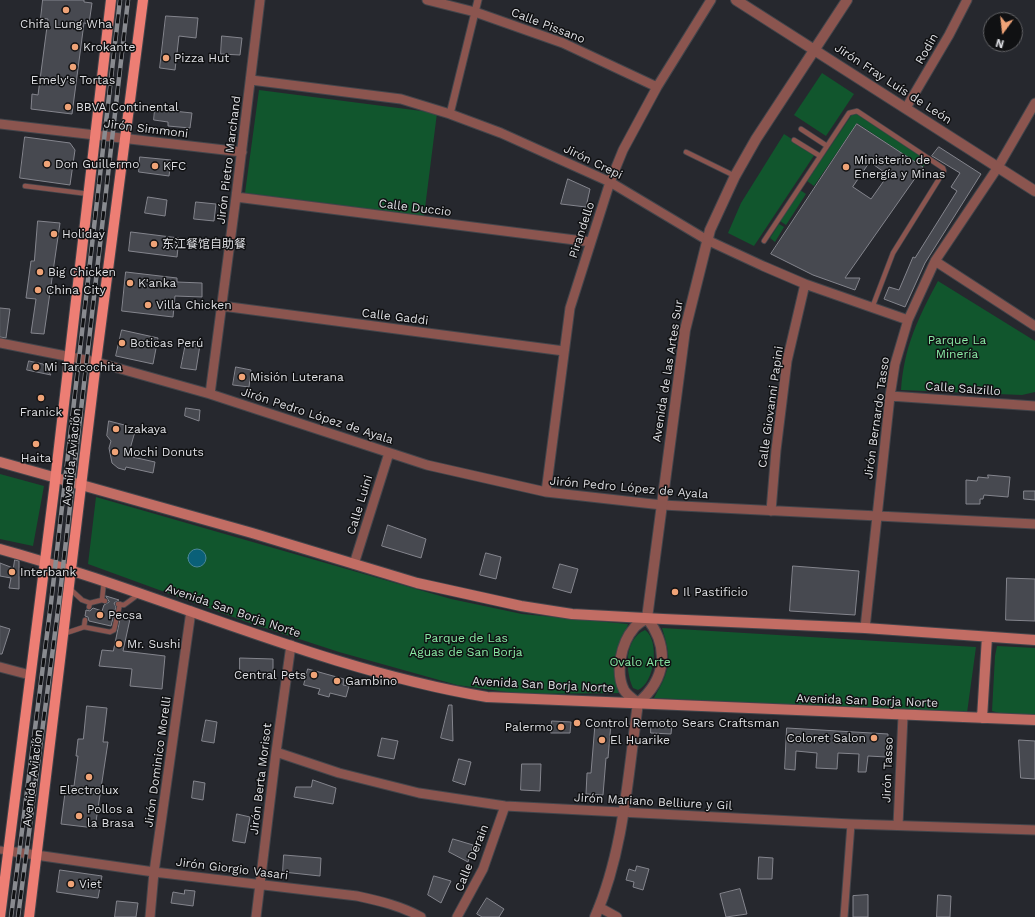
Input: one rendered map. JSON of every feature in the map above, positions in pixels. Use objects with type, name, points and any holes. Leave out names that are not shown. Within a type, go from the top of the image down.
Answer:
[{"type":"main road","name":"Avenida Aviación","points":[[0,917],[4,850],[30,675],[56,477],[111,0]]},
{"type":"main road","name":"Avenida Aviación","points":[[30,917],[96,362],[143,0]]},
{"type":"main road","points":[[0,462],[252,533],[417,583],[521,606],[572,614],[865,628],[1035,640]]},
{"type":"main road","name":"Avenida San Borja Norte","points":[[0,549],[44,561],[291,645],[424,685],[487,697],[903,716],[1035,720]]},
{"type":"main road","points":[[982,718],[987,637]]},
{"type":"street","name":"Jirón Pietro Marchand","points":[[210,394],[242,152],[260,0]]},
{"type":"street","name":"Calle Pissano","points":[[427,0],[475,12],[563,43],[657,87]]},
{"type":"street","points":[[450,114],[478,0]]},
{"type":"street","name":"Pirandello","points":[[546,492],[570,308],[610,182],[623,150],[657,87],[711,0]]},
{"type":"street","name":"Jirón Fray Luís de León","points":[[736,0],[1035,191]]},
{"type":"street","name":"Avenida de las Artes Sur","points":[[647,618],[685,330],[708,240],[735,176],[756,139],[847,0]]},
{"type":"street","name":"Rodin","points":[[906,108],[949,35],[967,0]]},
{"type":"street","name":"Jirón Crepi","points":[[251,80],[401,99],[450,114],[501,133],[610,182],[708,240],[805,284],[908,320]]},
{"type":"street","name":"Jirón Bernardo Tasso","points":[[865,628],[890,396],[895,364],[908,320],[935,261],[998,167],[1035,103]]},
{"type":"street","name":"Jirón Simmoni","points":[[0,124],[242,152]]},
{"type":"street","name":"Calle Duccio","points":[[236,197],[591,242]]},
{"type":"street","points":[[935,261],[1035,326]]},
{"type":"street","name":"Calle Giovanni Papini","points":[[771,511],[776,450],[787,362],[805,284]]},
{"type":"street","name":"Calle Gaddi","points":[[222,306],[564,351]]},
{"type":"street","name":"Jirón Pedro López de Ayala","points":[[0,343],[96,362],[210,394],[427,465],[546,492],[662,505],[1035,524]]},
{"type":"street","name":"Calle Salzillo","points":[[890,396],[1035,406]]},
{"type":"street","name":"Calle Luini","points":[[354,564],[389,453]]},
{"type":"street","name":"Jirón Dominico Morelli","points":[[150,917],[154,872],[191,611]]},
{"type":"street","points":[[595,917],[606,890],[623,813],[638,703],[650,693],[657,679],[661,663],[662,652],[656,631],[647,618],[634,627],[624,647],[621,658],[620,672],[625,691],[638,703]]},
{"type":"street","name":"Jirón Berta Morisot","points":[[256,917],[276,752],[291,645]]},
{"type":"street","points":[[0,667],[30,675]]},
{"type":"street","name":"Jirón Tasso","points":[[898,826],[903,716]]},
{"type":"street","name":"Jirón Mariano Belliure y Gil","points":[[276,752],[339,773],[419,793],[504,806],[851,824],[1035,830]]},
{"type":"street","name":"Calle Derain","points":[[457,917],[483,869],[504,806]]},
{"type":"street","points":[[844,917],[851,824]]},
{"type":"street","name":"Jirón Giorgio Vasari","points":[[4,850],[154,872],[357,896],[396,906],[421,917]]},
{"type":"street","points":[[599,907],[617,917]]},
{"type":"lane","points":[[764,241],[849,113],[857,111],[944,171],[893,253],[872,308]]},
{"type":"lane","points":[[801,129],[827,146]]},
{"type":"lane","points":[[794,140],[820,156]]},
{"type":"lane","points":[[686,152],[735,176]]},
{"type":"lane","points":[[25,186],[89,194]]},
{"type":"lane","points":[[69,588],[89,605],[103,600],[104,581]]},
{"type":"lane","points":[[63,634],[84,627],[110,632],[114,630],[119,604],[124,605],[140,593]]},
{"type":"lane","points":[[84,627],[86,620]]},
{"type":"green space","points":[[822,73],[854,94],[826,136],[794,115]]},
{"type":"green space","points":[[259,90],[437,113],[424,216],[245,193]]},
{"type":"green space","points":[[855,110],[929,159],[923,167],[857,123],[814,186],[807,181]]},
{"type":"green space","points":[[784,134],[815,154],[754,246],[728,233],[741,203]]},
{"type":"green space","points":[[800,190],[806,194],[786,225],[780,221]]},
{"type":"green space","points":[[779,224],[784,227],[775,242],[770,238]]},
{"type":"green space","name":"Parque La Minería","points":[[938,281],[1035,341],[1035,392],[1022,395],[901,390],[905,360],[913,333]]},
{"type":"green space","points":[[0,474],[44,486],[33,546],[0,539]]},
{"type":"green space","name":"Parque de Las Aguas de San Borja","points":[[96,497],[451,599],[522,614],[628,624],[627,629],[620,641],[616,661],[621,693],[521,694],[457,685],[339,652],[247,622],[88,564]]},
{"type":"green space","points":[[662,628],[976,647],[967,713],[654,698],[664,679],[668,664],[667,648]]},
{"type":"green space","name":"Ovalo Arte","points":[[645,630],[650,635],[653,643],[654,661],[652,671],[648,679],[644,686],[638,690],[633,688],[630,681],[628,656],[633,640],[638,634]]},
{"type":"green space","points":[[997,646],[1035,648],[1035,716],[992,711],[995,656]]},
{"type":"water","points":[[193,549],[201,549],[206,554],[204,565],[201,567],[193,567],[188,562],[188,554]]},
{"type":"building","points":[[43,0],[84,0],[84,2],[92,3],[89,24],[84,23],[72,114],[31,109],[32,94],[38,95],[48,19],[41,18]]},
{"type":"building","points":[[166,16],[198,18],[196,38],[179,36],[175,70],[160,68]]},
{"type":"building","points":[[222,36],[242,38],[240,55],[221,54]]},
{"type":"building","points":[[155,109],[192,113],[190,128],[168,126],[168,122],[154,120]]},
{"type":"building","points":[[857,124],[923,167],[845,278],[860,278],[855,290],[813,275],[771,254]],"holes":[[[870,162],[888,175],[871,199],[853,187]]]},
{"type":"building","name":"Don Guillermo","points":[[25,137],[70,143],[75,150],[70,185],[20,178]]},
{"type":"building","points":[[939,147],[981,174],[925,263],[905,307],[884,299],[889,287],[899,290],[913,257],[915,258],[957,191],[951,187],[960,173],[932,156]]},
{"type":"building","name":"KFC","points":[[140,157],[171,160],[169,176],[139,172]]},
{"type":"building","points":[[568,179],[590,189],[586,207],[561,204]]},
{"type":"building","points":[[148,197],[167,200],[165,216],[145,213]]},
{"type":"building","points":[[196,202],[216,204],[214,221],[194,219]]},
{"type":"building","points":[[38,221],[60,223],[44,334],[31,333],[36,299],[26,298],[31,261],[34,261]]},
{"type":"building","name":"东江餐馆自助餐","points":[[131,232],[179,238],[177,257],[129,251]]},
{"type":"building","points":[[126,272],[177,278],[177,282],[202,283],[202,297],[175,296],[173,317],[122,311]]},
{"type":"building","points":[[0,308],[10,309],[6,338],[0,337]]},
{"type":"building","points":[[122,330],[158,338],[153,364],[116,356]]},
{"type":"building","points":[[186,343],[200,345],[196,370],[181,368]]},
{"type":"building","name":"Mi Tarcochita","points":[[29,361],[43,364],[51,375],[27,370]]},
{"type":"building","name":"Misión Luterana","points":[[236,367],[251,370],[249,387],[233,385]]},
{"type":"building","points":[[186,408],[200,410],[199,421],[185,416]]},
{"type":"building","points":[[109,421],[136,428],[128,456],[155,462],[153,473],[126,467],[125,470],[118,468],[112,463],[109,448],[111,441],[107,436]]},
{"type":"building","points":[[988,475],[1010,477],[1008,497],[984,495],[983,499],[980,499],[980,504],[966,504],[966,480],[977,481],[978,477],[988,478]]},
{"type":"building","points":[[1024,491],[1035,491],[1035,500],[1024,499]]},
{"type":"building","points":[[388,525],[426,539],[421,558],[382,546]]},
{"type":"building","points":[[486,553],[501,557],[496,579],[480,575]]},
{"type":"building","points":[[15,560],[19,561],[19,589],[9,588],[11,578],[0,576],[0,563],[13,568]]},
{"type":"building","points":[[560,564],[578,569],[571,593],[553,588]]},
{"type":"building","points":[[793,566],[859,571],[855,615],[790,611]]},
{"type":"building","points":[[1007,578],[1035,579],[1035,621],[1006,620]]},
{"type":"building","name":"Pecsa","points":[[106,596],[119,600],[114,603],[116,607],[111,626],[89,621],[88,617],[85,616],[86,610],[90,611],[93,608],[102,611],[104,605],[109,602]]},
{"type":"building","points":[[121,616],[130,619],[123,651],[165,656],[162,689],[130,686],[132,669],[99,666],[102,650],[113,651]]},
{"type":"building","points":[[0,626],[10,629],[2,654],[0,654]]},
{"type":"building","points":[[240,658],[273,659],[273,677],[240,676]]},
{"type":"building","points":[[308,669],[344,679],[343,685],[349,686],[346,697],[330,693],[329,697],[318,694],[320,689],[304,685]]},
{"type":"building","points":[[449,705],[452,705],[453,741],[441,738]]},
{"type":"building","points":[[87,706],[107,708],[103,742],[108,742],[95,828],[61,824],[66,785],[74,786],[78,756],[76,756],[78,739],[83,739]]},
{"type":"building","points":[[206,720],[217,722],[214,743],[202,741]]},
{"type":"building","name":"Palermo","points":[[552,721],[571,722],[570,733],[551,733]]},
{"type":"building","points":[[600,722],[611,723],[603,795],[586,794],[587,773],[591,773],[595,724]]},
{"type":"building","points":[[651,723],[672,724],[671,734],[651,733]]},
{"type":"building","points":[[787,728],[888,734],[887,757],[868,756],[866,772],[858,772],[859,754],[838,753],[837,769],[816,768],[817,753],[796,751],[795,770],[785,769]]},
{"type":"building","points":[[382,738],[398,741],[394,759],[378,756]]},
{"type":"building","points":[[1019,740],[1035,741],[1035,779],[1021,778]]},
{"type":"building","points":[[459,759],[471,762],[465,785],[453,781]]},
{"type":"building","points":[[522,764],[541,764],[540,791],[521,790]]},
{"type":"building","points":[[313,780],[336,788],[333,804],[294,797],[296,787],[311,787]]},
{"type":"building","points":[[194,781],[205,783],[203,800],[192,798]]},
{"type":"building","points":[[237,814],[250,817],[245,843],[233,841]]},
{"type":"building","points":[[453,839],[473,845],[468,862],[449,852]]},
{"type":"building","points":[[284,855],[321,858],[320,876],[283,872]]},
{"type":"building","points":[[759,857],[773,858],[772,879],[758,879]]},
{"type":"building","points":[[637,866],[649,869],[643,890],[633,887],[634,882],[626,880],[629,869],[635,871]]},
{"type":"building","points":[[60,870],[102,876],[98,898],[57,892]]},
{"type":"building","points":[[434,876],[451,881],[441,903],[428,895]]},
{"type":"building","points":[[740,889],[747,914],[726,917],[720,894]]},
{"type":"building","points":[[185,890],[195,891],[193,906],[171,903],[173,892],[184,894]]},
{"type":"building","points":[[868,895],[868,917],[853,917],[853,896]]},
{"type":"building","points":[[938,895],[951,896],[950,917],[937,917]]},
{"type":"building","points":[[487,898],[504,909],[499,917],[482,917],[477,914]]},
{"type":"building","points":[[117,901],[138,903],[136,917],[115,917]]},
{"type":"railway","points":[[11,917],[51,603],[120,0]]},
{"type":"railway","points":[[18,917],[59,602],[128,0]]},
{"type":"place","name":"Chifa Lung Wha","points":[[66,10]]},
{"type":"place","name":"Krokante","points":[[75,47]]},
{"type":"place","name":"Pizza Hut","points":[[166,58]]},
{"type":"place","name":"Emely's Tortas","points":[[73,67]]},
{"type":"place","name":"BBVA Continental","points":[[68,107]]},
{"type":"place","name":"Don Guillermo","points":[[47,164]]},
{"type":"place","name":"KFC","points":[[155,166]]},
{"type":"place","name":"Ministerio de Energía y Minas","points":[[846,167]]},
{"type":"place","name":"Holiday","points":[[54,234]]},
{"type":"place","name":"东江餐馆自助餐","points":[[154,244]]},
{"type":"place","name":"Big Chicken","points":[[40,272]]},
{"type":"place","name":"K'anka","points":[[130,283]]},
{"type":"place","name":"China City","points":[[38,290]]},
{"type":"place","name":"Villa Chicken","points":[[148,305]]},
{"type":"place","name":"Boticas Perú","points":[[122,343]]},
{"type":"place","name":"Mi Tarcochita","points":[[36,367]]},
{"type":"place","name":"Misión Luterana","points":[[242,377]]},
{"type":"place","name":"Franick","points":[[41,398]]},
{"type":"place","name":"Izakaya","points":[[116,429]]},
{"type":"place","name":"Haita","points":[[36,444]]},
{"type":"place","name":"Mochi Donuts","points":[[115,452]]},
{"type":"place","name":"Interbank","points":[[12,572]]},
{"type":"place","name":"Il Pastificio","points":[[675,592]]},
{"type":"place","name":"Pecsa","points":[[100,615]]},
{"type":"place","name":"Mr. Sushi","points":[[119,644]]},
{"type":"place","name":"Central Pets","points":[[314,675]]},
{"type":"place","name":"Gambino","points":[[337,681]]},
{"type":"place","name":"Control Remoto Sears Craftsman","points":[[577,723]]},
{"type":"place","name":"Palermo","points":[[561,727]]},
{"type":"place","name":"Coloret Salon","points":[[874,738]]},
{"type":"place","name":"El Huarike","points":[[602,740]]},
{"type":"place","name":"Electrolux","points":[[89,777]]},
{"type":"place","name":"Pollos a la Brasa","points":[[79,816]]},
{"type":"place","name":"Viet","points":[[71,884]]}]
